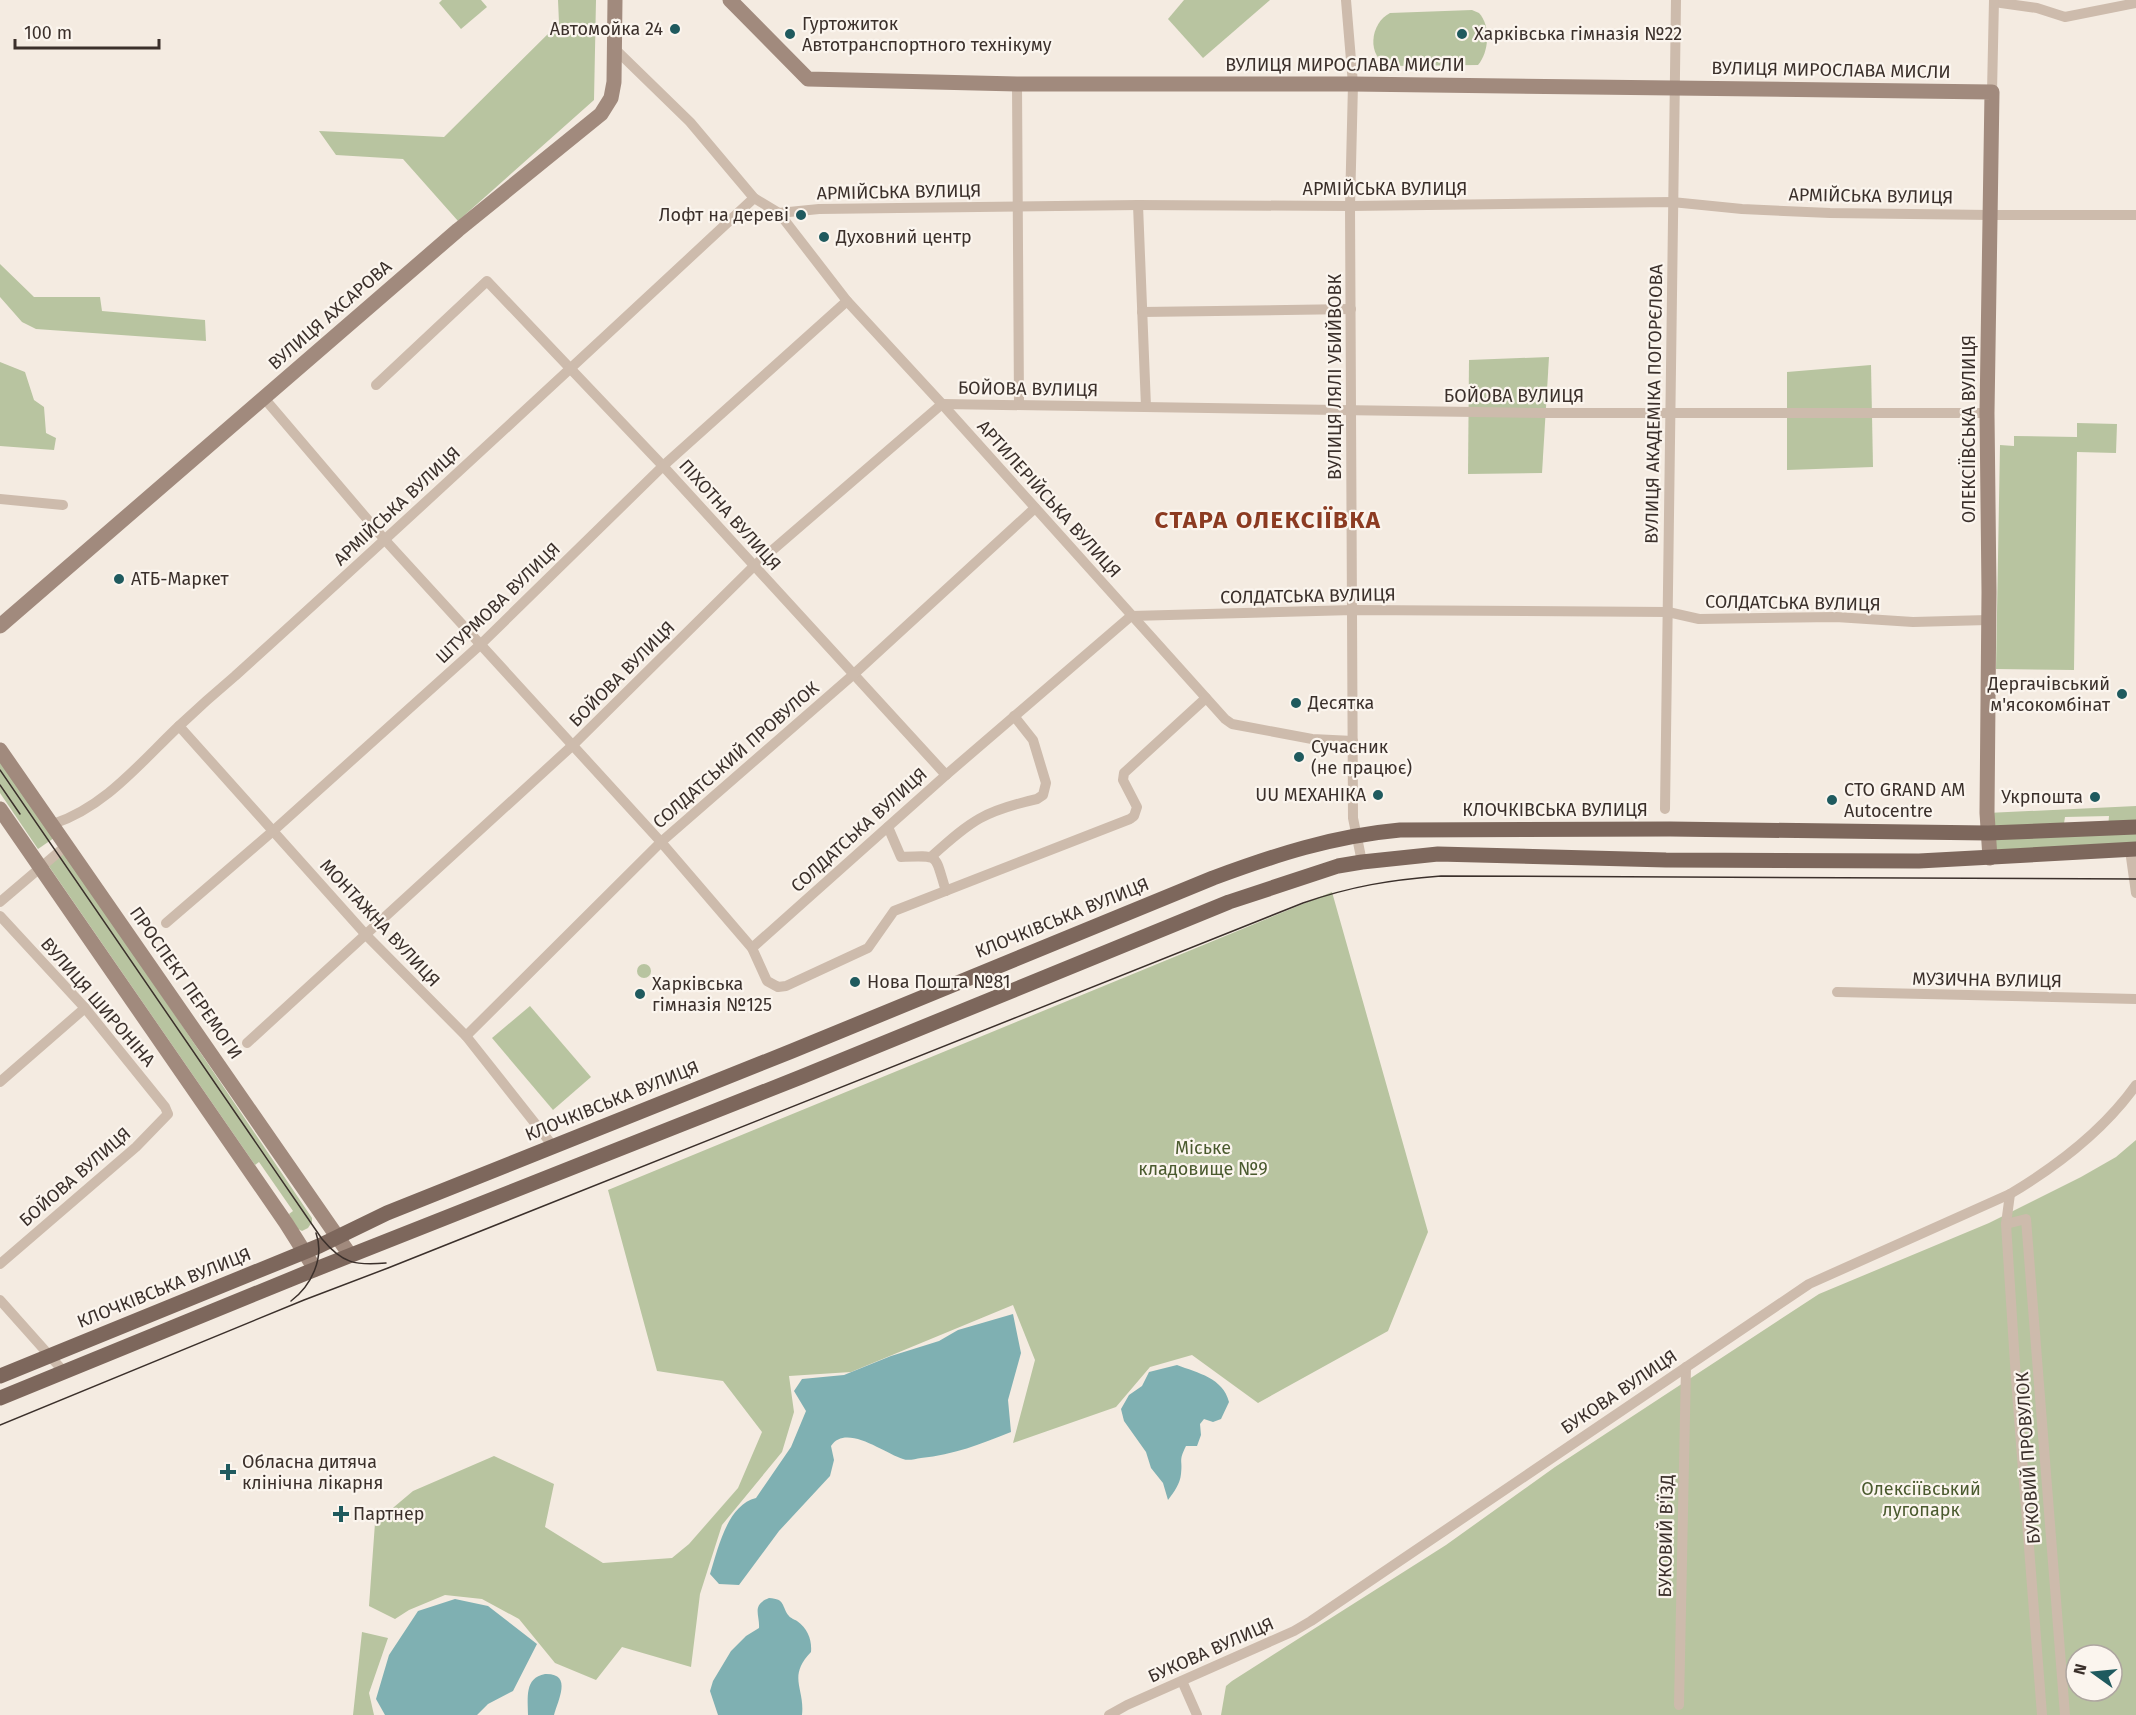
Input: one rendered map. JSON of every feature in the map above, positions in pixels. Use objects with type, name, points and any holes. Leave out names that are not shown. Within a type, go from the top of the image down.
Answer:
[{"type":"main road","name":"КЛОЧКІВСЬКА ВУЛИЦЯ","points":[[0,1376],[306,1252],[387,1213],[792,1051],[1213,878],[1283,852],[1356,835],[1400,830],[1571,829],[1988,833],[2136,827]]},
{"type":"main road","points":[[0,1398],[315,1269],[801,1077],[1229,902],[1318,872],[1362,862],[1438,854],[1691,860],[1919,861],[2133,850]]},
{"type":"street","name":"ВУЛИЦЯ АХСАРОВА","points":[[0,626],[458,230],[602,114],[611,98],[615,0]]},
{"type":"street","name":"ВУЛИЦЯ МИРОСЛАВА МИСЛИ","points":[[730,0],[808,79],[1017,84],[1353,84],[1992,92]]},
{"type":"street","name":"ВУЛИЦЯ ЛЯЛІ УБИЙВОВК","points":[[1346,0],[1353,84],[1350,206],[1353,818],[1362,862]]},
{"type":"street","name":"ВУЛИЦЯ АКАДЕМІКА ПОГОРЄЛОВА","points":[[1665,809],[1676,0]]},
{"type":"street","points":[[1994,1],[2037,8],[2065,17],[2136,3]]},
{"type":"street","name":"ОЛЕКСІЇВСЬКА ВУЛИЦЯ","points":[[1990,858],[1988,833],[1987,413],[1994,1]]},
{"type":"street","name":"АРТИЛЕРІЙСЬКА ВУЛИЦЯ","points":[[614,48],[690,122],[754,198],[779,213],[847,302],[942,404],[1131,616],[1232,724],[1312,740],[1353,741]]},
{"type":"street","points":[[1017,84],[1019,405]]},
{"type":"street","name":"АРМІЙСЬКА ВУЛИЦЯ","points":[[53,825],[77,815],[132,773],[178,726],[385,540],[754,198]]},
{"type":"street","name":"АРМІЙСЬКА ВУЛИЦЯ","points":[[779,213],[819,209],[1138,205],[1350,206],[1672,201],[1742,209],[1990,215],[2136,215]]},
{"type":"street","points":[[1138,205],[1146,407]]},
{"type":"street","name":"ПІХОТНА ВУЛИЦЯ","points":[[376,385],[487,281],[663,466],[946,775]]},
{"type":"street","name":"ШТУРМОВА ВУЛИЦЯ","points":[[165,923],[273,831],[480,645],[663,466],[847,302]]},
{"type":"street","points":[[1142,312],[1351,309]]},
{"type":"street","points":[[264,398],[385,540],[661,842],[752,948],[767,981],[778,987],[786,986],[868,948],[894,911],[1130,819],[1134,816],[1137,807],[1123,780],[1124,773],[1206,698]]},
{"type":"street","name":"БОЙОВА ВУЛИЦЯ","points":[[247,1043],[367,936],[573,745],[754,566],[942,404],[1352,411],[1987,413]]},
{"type":"street","points":[[0,499],[63,506]]},
{"type":"street","name":"СОЛДАТСЬКИЙ ПРОВУЛОК","points":[[466,1036],[661,842],[854,674],[1035,508]]},
{"type":"street","name":"СОЛДАТСЬКА ВУЛИЦЯ","points":[[752,948],[946,775],[1131,616],[1353,610],[1668,612],[1700,619],[1836,617],[1913,622],[1988,620]]},
{"type":"street","points":[[932,856],[965,826],[980,816],[1037,799],[1043,795],[1046,783],[1033,740],[1014,716]]},
{"type":"street","name":"МОНТАЖНА ВУЛИЦЯ","points":[[178,726],[367,936],[466,1036],[553,1146]]},
{"type":"street","name":"ПРОСПЕКТ ПЕРЕМОГИ","points":[[0,750],[350,1255]]},
{"type":"street","points":[[0,809],[306,1252],[315,1269]]},
{"type":"street","points":[[888,827],[901,857],[926,855],[936,860],[946,891]]},
{"type":"street","points":[[0,902],[67,845]]},
{"type":"street","points":[[2133,850],[2136,893]]},
{"type":"street","name":"ВУЛИЦЯ ШИРОНІНА","points":[[0,916],[85,1008],[168,1112]]},
{"type":"street","name":"МУЗИЧНА ВУЛИЦЯ","points":[[1837,992],[2136,999]]},
{"type":"street","points":[[0,1082],[85,1008]]},
{"type":"street","name":"БУКОВА ВУЛИЦЯ","points":[[1109,1715],[1294,1631],[1311,1621],[1809,1284],[2010,1194],[2041,1176],[2094,1132],[2126,1099],[2136,1085]]},
{"type":"street","name":"БОЙОВА ВУЛИЦЯ","points":[[0,1264],[136,1147],[167,1117],[168,1112]]},
{"type":"street","name":"БУКОВИЙ ПРОВУЛОК","points":[[2010,1194],[2006,1224],[2042,1715]]},
{"type":"street","name":"БУКОВИЙ ПРОВУЛОК","points":[[2006,1224],[2026,1219],[2065,1715]]},
{"type":"street","points":[[0,1300],[65,1373]]},
{"type":"street","name":"БУКОВИЙ В'ЇЗД","points":[[1679,1705],[1686,1367]]},
{"type":"street","points":[[1182,1681],[1197,1715]]},
{"type":"green space","points":[[442,0],[481,0],[487,7],[461,29],[439,3]]},
{"type":"green space","points":[[558,0],[596,0],[594,100],[458,221],[403,159],[336,155],[319,131],[444,137],[559,23]]},
{"type":"green space","points":[[1184,0],[1270,0],[1203,58],[1168,19]]},
{"type":"green space","points":[[1472,10],[1483,18],[1487,32],[1486,46],[1478,65],[1389,66],[1377,55],[1373,40],[1375,32],[1378,24],[1390,13]]},
{"type":"green space","points":[[0,264],[34,297],[100,297],[102,311],[205,320],[206,341],[36,329],[22,322],[0,297]]},
{"type":"green space","points":[[1549,357],[1542,473],[1468,474],[1469,360]]},
{"type":"green space","points":[[0,362],[25,372],[34,400],[44,407],[46,433],[56,438],[54,450],[0,446]]},
{"type":"green space","points":[[1871,365],[1873,467],[1787,470],[1787,372]]},
{"type":"green space","points":[[2077,423],[2117,424],[2116,453],[2077,452],[2074,670],[1996,669],[2000,445],[2014,446],[2014,436],[2077,437]]},
{"type":"green space","points":[[0,756],[54,838],[38,849],[0,793]]},
{"type":"green space","points":[[2136,806],[2136,851],[1990,858],[1987,813]],"holes":[[[2109,816],[2108,828],[2063,830],[2065,817]]]},
{"type":"green space","points":[[65,852],[312,1218],[308,1228],[302,1231],[298,1229],[289,1214],[293,1211],[259,1162],[255,1165],[48,865]]},
{"type":"green space","name":"Міське кладовище №9","points":[[1332,892],[1428,1232],[1388,1331],[1258,1403],[1192,1355],[1150,1367],[1116,1407],[1013,1443],[1035,1360],[1013,1305],[851,1372],[789,1376],[794,1412],[782,1452],[722,1525],[700,1594],[691,1667],[622,1647],[596,1680],[555,1663],[519,1619],[482,1599],[445,1595],[409,1610],[395,1619],[369,1606],[375,1523],[413,1491],[494,1456],[554,1484],[545,1527],[603,1563],[672,1558],[689,1544],[738,1488],[762,1432],[723,1381],[657,1371],[608,1190]]},
{"type":"green space","points":[[644,964],[649,966],[651,971],[649,976],[644,978],[639,976],[637,971],[639,966]]},
{"type":"green space","points":[[530,1006],[591,1077],[553,1110],[492,1038]]},
{"type":"green space","name":"Олексіївський лугопарк","points":[[2136,1140],[2136,1715],[1221,1715],[1226,1686],[1232,1681],[1446,1545],[1555,1467],[1819,1294],[1989,1223],[2116,1157]]},
{"type":"green space","points":[[362,1632],[388,1638],[369,1693],[374,1715],[353,1715]]},
{"type":"water","points":[[1013,1314],[1021,1353],[1008,1400],[1011,1432],[956,1452],[909,1460],[855,1438],[846,1437],[838,1440],[831,1446],[834,1460],[830,1476],[779,1531],[739,1585],[719,1584],[710,1574],[720,1541],[731,1519],[746,1502],[756,1498],[791,1447],[806,1411],[794,1391],[802,1379],[844,1375],[891,1356],[939,1341],[958,1330]]},
{"type":"water","points":[[1177,1365],[1215,1382],[1226,1394],[1229,1402],[1221,1419],[1213,1422],[1204,1419],[1200,1424],[1201,1435],[1197,1446],[1186,1446],[1181,1458],[1179,1481],[1168,1500],[1163,1483],[1151,1468],[1146,1452],[1124,1421],[1121,1409],[1129,1395],[1142,1386],[1149,1372]]},
{"type":"water","points":[[769,1598],[781,1601],[789,1617],[807,1631],[810,1639],[811,1652],[804,1661],[798,1676],[802,1715],[718,1715],[710,1691],[713,1681],[731,1651],[746,1636],[759,1628],[758,1607]]},
{"type":"water","points":[[455,1599],[488,1606],[537,1644],[513,1691],[488,1704],[477,1715],[385,1715],[376,1699],[389,1655],[418,1611]]},
{"type":"water","points":[[554,1675],[561,1683],[562,1688],[554,1715],[528,1715],[530,1684],[538,1676]]},
{"type":"tram line","points":[[0,770],[322,1239],[336,1253],[350,1261],[366,1264],[386,1263]]},
{"type":"tram line","points":[[0,785],[20,814]]},
{"type":"tram line","points":[[0,1425],[304,1300],[1303,903],[1338,892],[1388,882],[1441,876],[2136,879]]},
{"type":"tram line","points":[[291,1301],[305,1288],[314,1271],[319,1252],[316,1233]]},
{"type":"place","name":"Автомойка 24","points":[[675,29]]},
{"type":"place","name":"Гуртожиток Автотранспортного технікуму","points":[[790,34]]},
{"type":"place","name":"Харківська гімназія №22","points":[[1462,34]]},
{"type":"place","name":"Лофт на дереві","points":[[801,215]]},
{"type":"place","name":"Духовний центр","points":[[824,237]]},
{"type":"place","name":"АТБ-Маркет","points":[[119,579]]},
{"type":"place","name":"Дергачівський м'ясокомбінат","points":[[2122,694]]},
{"type":"place","name":"Десятка","points":[[1296,703]]},
{"type":"place","name":"Сучасник (не працює)","points":[[1299,757]]},
{"type":"place","name":"UU МЕХАНІКА","points":[[1378,795]]},
{"type":"place","name":"Укрпошта","points":[[2095,797]]},
{"type":"place","name":"СТО GRAND AM Autocentre","points":[[1832,800]]},
{"type":"place","name":"Нова Пошта №81","points":[[855,982]]},
{"type":"place","name":"Харківська гімназія №125","points":[[640,994]]},
{"type":"place","name":"Обласна дитяча клінічна лікарня","points":[[228,1472]]},
{"type":"place","name":"Партнер","points":[[341,1514]]},
{"type":"district","name":"СТАРА ОЛЕКСІЇВКА","points":[[1268,520]]}]
